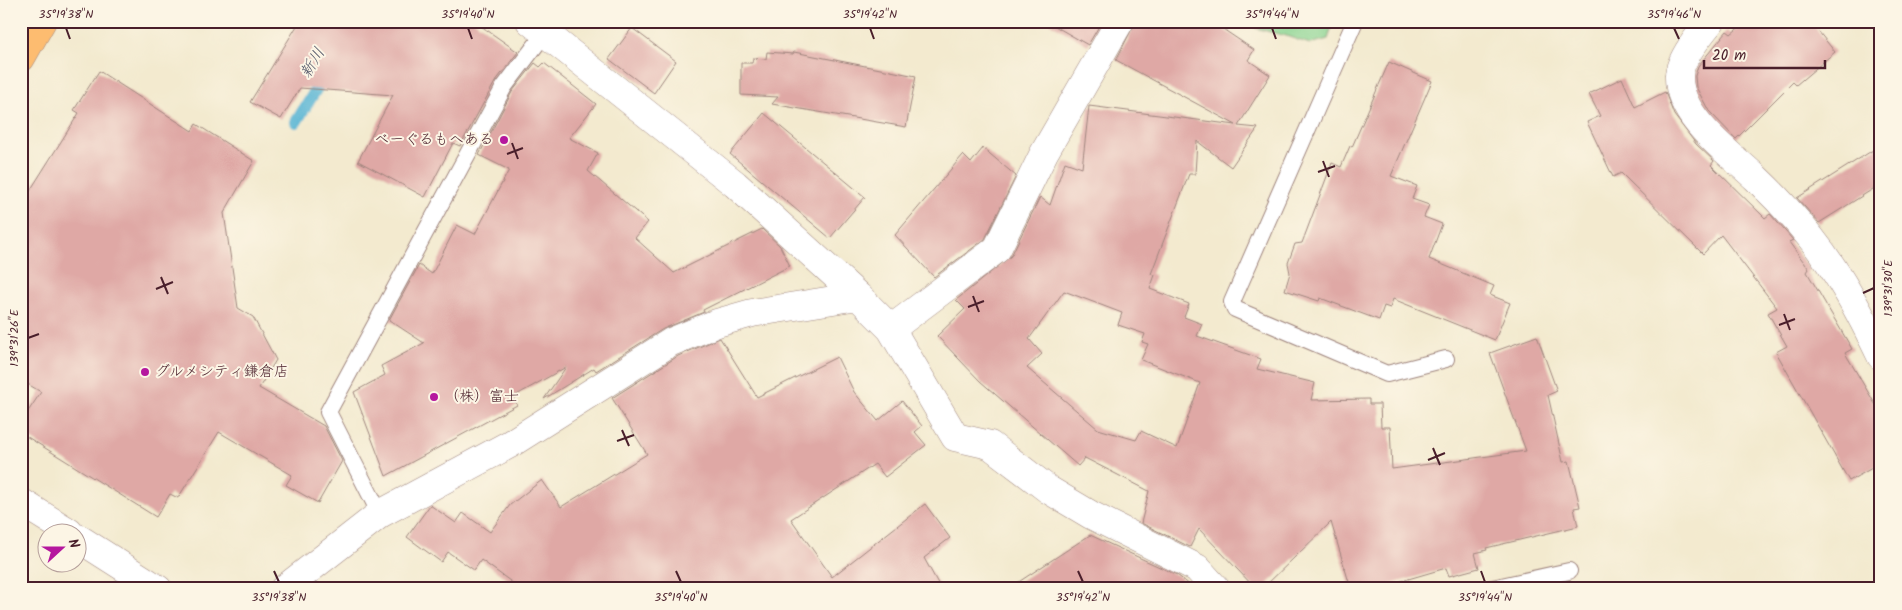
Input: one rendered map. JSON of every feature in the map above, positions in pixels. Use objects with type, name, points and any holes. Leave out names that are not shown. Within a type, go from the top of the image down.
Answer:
[{"type":"main road","points":[[21,58],[42,21]]},
{"type":"street","points":[[890,329],[997,249],[1044,153],[1120,21]]},
{"type":"street","points":[[1711,21],[1691,47],[1678,75],[1686,107],[1705,130],[1759,181],[1811,238],[1859,311],[1881,356]]},
{"type":"street","points":[[537,27],[735,184],[858,296],[890,329],[955,437],[990,445],[1049,490],[1090,515],[1197,568],[1216,589]]},
{"type":"street","points":[[284,589],[380,514],[510,444],[671,342],[717,323],[752,313],[858,296]]},
{"type":"street","points":[[21,502],[53,522]]},
{"type":"street","points":[[88,544],[158,589]]},
{"type":"lane","points":[[1356,21],[1232,302],[1236,310],[1387,374],[1446,359]]},
{"type":"lane","points":[[380,514],[328,412],[537,27]]},
{"type":"lane","points":[[1488,589],[1569,571]]},
{"type":"green space","points":[[1250,21],[1334,21],[1328,39],[1310,44],[1255,28]]},
{"type":"building","points":[[300,21],[474,21],[518,52],[495,82],[460,146],[453,143],[425,197],[358,161],[393,95],[300,88],[281,119],[250,102]]},
{"type":"building","points":[[1046,21],[1102,21],[1088,45]]},
{"type":"building","points":[[1136,21],[1211,21],[1254,50],[1248,60],[1270,75],[1238,126],[1258,128],[1231,167],[1197,141],[1195,174],[1189,174],[1151,274],[1155,275],[1150,289],[1189,304],[1184,317],[1202,324],[1197,336],[1261,359],[1257,369],[1315,383],[1311,400],[1369,399],[1369,404],[1380,404],[1381,427],[1390,427],[1392,469],[1526,451],[1490,353],[1537,336],[1557,391],[1548,395],[1563,462],[1569,461],[1580,507],[1574,508],[1578,526],[1486,548],[1487,550],[1475,553],[1479,568],[1449,576],[1446,568],[1374,589],[1351,589],[1331,522],[1262,589],[1256,589],[1199,529],[1190,547],[1141,523],[1149,491],[1085,458],[1078,466],[980,381],[937,336],[965,309],[956,300],[1011,256],[1040,197],[1050,205],[1065,162],[1082,168],[1089,106],[1236,125],[1116,60]],"holes":[[[1064,291],[1122,313],[1118,325],[1145,334],[1142,342],[1148,344],[1141,360],[1200,383],[1177,448],[1141,431],[1136,440],[1098,429],[1027,368],[1042,354],[1029,339]]]},
{"type":"building","points":[[1747,21],[1810,21],[1835,52],[1796,85],[1793,82],[1736,139],[1709,111],[1696,87],[1695,76],[1698,66],[1727,31],[1731,34]]},
{"type":"building","points":[[632,28],[676,61],[654,93],[609,59]]},
{"type":"building","points":[[767,52],[793,54],[794,52],[916,76],[906,127],[772,104],[778,97],[741,95],[741,63],[752,63],[753,58],[766,59]]},
{"type":"building","points":[[1389,62],[1432,81],[1391,176],[1417,186],[1412,199],[1429,205],[1424,217],[1442,224],[1429,259],[1494,286],[1490,295],[1510,303],[1495,340],[1393,299],[1390,308],[1384,306],[1379,320],[1320,298],[1319,301],[1285,290],[1290,273],[1288,263],[1295,244],[1302,243],[1332,163],[1341,167],[1350,146],[1352,147]]},
{"type":"building","points":[[535,63],[540,67],[544,63],[596,104],[569,138],[598,153],[588,171],[648,222],[635,238],[674,273],[762,229],[780,246],[790,266],[703,310],[704,312],[663,329],[596,371],[594,368],[544,399],[566,367],[513,397],[517,405],[386,476],[354,392],[385,375],[381,366],[424,343],[389,320],[419,265],[432,274],[457,225],[475,234],[509,170],[479,155],[512,92]]},
{"type":"building","points":[[99,71],[192,131],[196,124],[254,161],[224,213],[238,308],[253,317],[276,360],[259,388],[324,426],[342,461],[318,503],[286,485],[292,475],[219,432],[178,498],[170,494],[156,517],[21,433],[21,422],[41,392],[21,380],[21,205],[79,113],[74,110]]},
{"type":"building","points":[[1622,78],[1635,107],[1665,92],[1674,115],[1696,144],[1714,161],[1711,165],[1765,218],[1770,214],[1793,240],[1789,242],[1809,269],[1807,272],[1852,349],[1845,353],[1881,414],[1881,463],[1849,481],[1776,352],[1787,346],[1768,313],[1777,308],[1721,235],[1703,254],[1621,173],[1613,177],[1587,122],[1600,116],[1589,94]]},
{"type":"building","points":[[764,113],[865,197],[830,238],[730,154]]},
{"type":"building","points":[[1881,145],[1881,184],[1819,223],[1797,198]]},
{"type":"building","points":[[983,148],[1016,176],[985,239],[934,277],[895,235],[963,155],[971,163]]},
{"type":"building","points":[[720,338],[757,397],[837,357],[854,392],[878,421],[902,401],[922,426],[915,432],[926,445],[885,477],[875,464],[791,519],[832,577],[925,504],[950,538],[924,558],[941,589],[521,589],[481,560],[474,570],[448,552],[441,562],[407,537],[430,505],[456,523],[463,513],[490,532],[510,505],[542,480],[561,507],[647,454],[612,398],[678,356]]},
{"type":"building","points":[[1090,535],[1177,575],[1195,589],[1008,589]]},
{"type":"waterway","name":"新川","points":[[296,122],[325,75]]},
{"type":"place","name":"べーぐるもへある","points":[[504,140]]},
{"type":"place","name":"グルメシティ鎌倉店","points":[[145,372]]},
{"type":"place","name":"（株）富士","points":[[434,397]]}]
